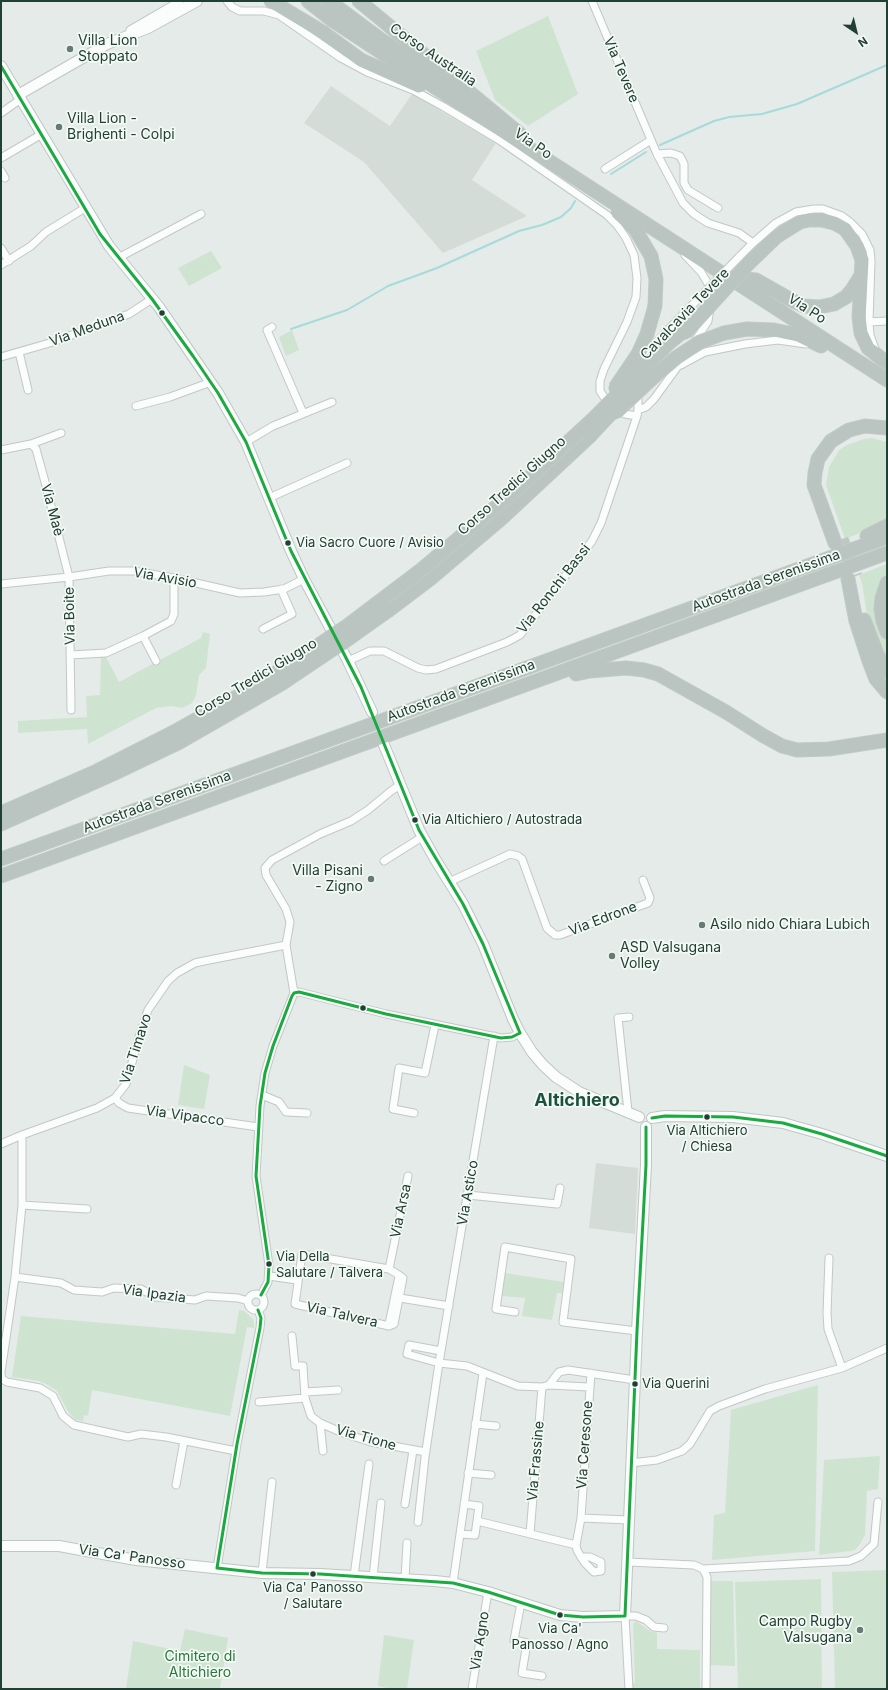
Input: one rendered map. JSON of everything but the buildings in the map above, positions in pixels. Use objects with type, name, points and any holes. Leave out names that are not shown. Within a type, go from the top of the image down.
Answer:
[{"type":"highway","points":[[271,1],[324,33]]},
{"type":"highway","points":[[283,1],[361,60],[412,82],[488,122]]},
{"type":"highway","name":"Corso Australia","points":[[308,1],[332,20],[488,122]]},
{"type":"highway","name":"Corso Australia","points":[[329,1],[380,39],[520,134]]},
{"type":"highway","points":[[358,1],[520,134]]},
{"type":"highway","name":"Via Po","points":[[488,122],[887,380]]},
{"type":"highway","name":"Via Po","points":[[520,134],[725,266]]},
{"type":"highway","points":[[546,462],[600,406],[638,354],[647,334],[655,306],[656,279],[654,266],[646,245],[623,216],[552,163]]},
{"type":"highway","points":[[590,436],[674,348],[689,327],[744,260],[791,227],[804,221],[818,219],[834,223],[850,234],[860,252],[862,274],[859,317],[860,328],[868,348],[883,361]]},
{"type":"highway","name":"Via Po","points":[[862,274],[852,290],[846,296],[834,304],[819,307],[804,306],[756,280],[745,278],[887,370]]},
{"type":"highway","points":[[546,462],[593,419],[669,343],[689,327]]},
{"type":"highway","points":[[590,436],[658,372],[700,342],[724,333],[747,329],[774,330],[798,335],[887,380]]},
{"type":"highway","points":[[887,428],[865,426],[849,430],[831,441],[818,459],[814,473],[814,485],[838,541],[823,484],[825,467],[834,450],[848,439],[859,435],[869,434],[887,438]]},
{"type":"highway","name":"Corso Tredici Giugno","points":[[1,813],[97,770],[175,738],[281,684],[352,637],[430,579],[497,523],[590,436]]},
{"type":"highway","name":"Corso Tredici Giugno","points":[[1,824],[113,774],[175,738],[348,626],[446,551],[546,462]]},
{"type":"highway","points":[[740,590],[795,562],[877,532],[887,526]]},
{"type":"highway","name":"Autostrada Serenissima","points":[[1,859],[887,537]]},
{"type":"highway","name":"Autostrada Serenissima","points":[[1,876],[887,553]]},
{"type":"highway","points":[[887,671],[877,654],[865,624],[852,578],[856,621],[868,661],[876,678],[887,692]]},
{"type":"highway","points":[[887,583],[882,598],[881,609],[887,632]]},
{"type":"highway","points":[[506,691],[540,686],[590,670],[626,668],[644,670],[658,674],[673,681],[782,746],[797,750],[812,751],[887,740]]},
{"type":"street","points":[[130,34],[130,30],[180,1]]},
{"type":"street","points":[[1,113],[20,97],[107,44],[148,28],[197,1]]},
{"type":"street","name":"Via Po","points":[[226,1],[232,8],[240,11],[264,11],[279,15],[341,58],[367,72],[413,90],[444,107],[498,140],[591,204],[617,225],[626,238],[634,255],[637,278],[636,297],[627,322],[604,369],[600,381],[600,391],[608,403],[625,414],[638,413]]},
{"type":"street","name":"Via Tevere","points":[[592,1],[657,154],[683,203],[694,214],[708,223],[744,236],[753,243]]},
{"type":"street","points":[[1,66],[100,234],[152,299],[211,382],[246,442],[304,579],[348,661],[372,712]]},
{"type":"street","points":[[1,158],[42,134]]},
{"type":"street","points":[[605,169],[651,140]]},
{"type":"street","points":[[657,154],[672,153],[680,156],[684,164],[684,183],[688,190],[718,208]]},
{"type":"street","points":[[1,265],[31,246],[46,232],[85,208]]},
{"type":"street","points":[[753,243],[776,222],[796,212],[806,210],[823,210],[842,216],[850,222],[862,234],[870,250],[870,335],[883,361]]},
{"type":"street","points":[[118,258],[201,214]]},
{"type":"street","points":[[638,413],[654,399],[690,350],[708,321],[712,297],[710,286],[701,272],[660,232]]},
{"type":"street","name":"Cavalcavia Tevere","points":[[638,413],[636,366],[642,356],[744,260],[753,243]]},
{"type":"street","points":[[1,248],[9,261]]},
{"type":"street","name":"Via Meduna","points":[[1,357],[129,314],[152,299]]},
{"type":"street","points":[[869,322],[887,321]]},
{"type":"street","points":[[272,327],[267,330],[303,414]]},
{"type":"street","points":[[676,368],[705,352],[756,342],[778,340],[824,347]]},
{"type":"street","points":[[19,352],[28,390]]},
{"type":"street","points":[[136,406],[170,397],[211,382]]},
{"type":"street","points":[[246,442],[272,426],[332,402]]},
{"type":"street","name":"Via Ronchi Bassi","points":[[348,661],[370,651],[384,651],[418,668],[426,670],[436,669],[507,642],[520,635],[595,535],[601,523],[638,413]]},
{"type":"street","points":[[1,450],[31,444],[61,433]]},
{"type":"street","name":"Via Maè","points":[[31,444],[36,449],[69,577]]},
{"type":"street","points":[[269,498],[347,463]]},
{"type":"street","name":"Via Avisio","points":[[1,584],[109,571],[134,570],[240,593],[264,592],[281,589],[304,579]]},
{"type":"street","name":"Via Boite","points":[[69,577],[71,710]]},
{"type":"street","name":"Via Boite","points":[[70,654],[106,653],[169,623],[174,618],[174,578]]},
{"type":"street","points":[[263,629],[292,614],[281,589]]},
{"type":"street","points":[[143,636],[156,661]]},
{"type":"street","points":[[385,748],[422,837],[463,904],[483,944],[520,1033],[543,1065],[556,1077],[579,1092],[639,1116]]},
{"type":"street","points":[[261,1295],[266,1285],[268,1276],[268,1254],[256,1176],[258,1126],[265,1073],[273,1046],[296,992],[286,945],[290,922],[286,909],[266,875],[265,868],[268,863],[320,834],[351,821],[368,810],[400,785]]},
{"type":"street","points":[[384,860],[422,837]]},
{"type":"street","name":"Via Edrone","points":[[450,882],[510,854],[518,856],[522,859],[547,928],[555,935],[560,935],[648,903],[650,898],[643,880]]},
{"type":"street","name":"Via Timavo","points":[[1,1144],[98,1108],[115,1098],[126,1084],[138,1037],[148,1010],[177,972],[204,960],[286,945]]},
{"type":"street","points":[[296,992],[434,1025],[494,1036],[508,1038],[520,1033]]},
{"type":"street","points":[[628,1111],[618,1018],[629,1017]]},
{"type":"street","points":[[414,1113],[393,1109],[399,1068],[425,1073],[434,1025]]},
{"type":"street","name":"Via Astico","points":[[418,1522],[439,1362],[494,1036]]},
{"type":"street","points":[[262,1095],[279,1102],[286,1112],[307,1113]]},
{"type":"street","name":"Via Vipacco","points":[[115,1098],[119,1103],[128,1108],[258,1126]]},
{"type":"street","points":[[639,1116],[646,1112],[650,1114],[652,1118]]},
{"type":"street","points":[[639,1116],[639,1124],[646,1127]]},
{"type":"street","points":[[652,1118],[665,1116],[733,1117],[783,1123],[887,1156]]},
{"type":"street","points":[[646,1127],[652,1122],[652,1118]]},
{"type":"street","points":[[629,1689],[625,1616],[637,1331],[646,1165],[646,1127]]},
{"type":"street","points":[[22,1135],[22,1204],[15,1277],[1,1376],[6,1382],[40,1388],[53,1396],[64,1416],[74,1425],[128,1437],[146,1434],[236,1451]]},
{"type":"street","name":"Via Arsa","points":[[389,1269],[408,1176]]},
{"type":"street","points":[[468,1194],[557,1204],[560,1188]]},
{"type":"street","points":[[22,1204],[87,1209]]},
{"type":"street","points":[[516,1312],[496,1309],[505,1247],[571,1259],[563,1322],[637,1331]]},
{"type":"street","name":"Via Talvera","points":[[302,1254],[389,1269],[399,1275],[404,1278],[394,1324],[389,1326],[295,1304],[297,1280],[302,1254]]},
{"type":"street","points":[[829,1258],[827,1313],[828,1329],[842,1368]]},
{"type":"street","name":"Via Talvera","points":[[389,1326],[399,1275]]},
{"type":"street","points":[[268,1276],[297,1280]]},
{"type":"street","name":"Via Ipazia","points":[[15,1277],[61,1283],[74,1290],[102,1292],[114,1288],[141,1289],[155,1297],[195,1300],[206,1296],[238,1298],[248,1301]]},
{"type":"street","points":[[258,1310],[251,1308],[248,1301],[253,1294],[261,1295]]},
{"type":"street","points":[[258,1310],[264,1304],[264,1299],[261,1295]]},
{"type":"street","points":[[400,1298],[449,1306]]},
{"type":"street","points":[[217,1568],[236,1451],[260,1328],[261,1318],[258,1310]]},
{"type":"street","name":"Via Tione","points":[[292,1336],[295,1366],[303,1366],[305,1395],[311,1416],[320,1423],[343,1433],[371,1442],[426,1452]]},
{"type":"street","points":[[441,1351],[409,1345],[407,1354],[409,1356],[467,1366],[518,1386],[589,1386]]},
{"type":"street","points":[[631,1463],[657,1460],[682,1451],[690,1444],[710,1411],[719,1406],[765,1389],[842,1368],[887,1348]]},
{"type":"street","points":[[545,1386],[559,1372],[568,1370],[635,1380]]},
{"type":"street","points":[[453,1583],[483,1373]]},
{"type":"street","name":"Via Ceresone","points":[[576,1545],[581,1518],[591,1373]]},
{"type":"street","name":"Via Frassine","points":[[530,1534],[545,1386]]},
{"type":"street","points":[[259,1402],[338,1390]]},
{"type":"street","name":"Via Tione","points":[[320,1423],[323,1451]]},
{"type":"street","points":[[475,1424],[496,1426]]},
{"type":"street","points":[[176,1485],[184,1441]]},
{"type":"street","name":"Via Tione","points":[[405,1504],[413,1450]]},
{"type":"street","points":[[354,1576],[369,1464]]},
{"type":"street","points":[[468,1473],[491,1475]]},
{"type":"street","points":[[262,1573],[272,1482]]},
{"type":"street","points":[[628,1562],[694,1565],[703,1569],[850,1561],[861,1556],[874,1544],[878,1502]]},
{"type":"street","points":[[373,1577],[381,1503]]},
{"type":"street","points":[[460,1534],[475,1535],[479,1506],[464,1504]]},
{"type":"street","points":[[581,1518],[629,1520]]},
{"type":"street","points":[[477,1521],[576,1545],[581,1557]]},
{"type":"street","points":[[406,1543],[406,1579]]},
{"type":"street","name":"Via Ca' Panosso","points":[[1,1546],[59,1546],[136,1560],[262,1573],[354,1576],[453,1583],[488,1592],[560,1615],[583,1617],[625,1616]]},
{"type":"street","points":[[703,1569],[707,1578],[706,1689]]},
{"type":"street","name":"Via Agno","points":[[472,1689],[488,1592]]},
{"type":"street","points":[[521,1602],[514,1640],[527,1643],[522,1673],[542,1676]]},
{"type":"street","points":[[625,1616],[636,1616],[646,1620],[654,1627],[664,1628]]},
{"type":"shaded area","points":[[331,86],[390,126],[412,94],[496,143],[472,180],[527,216],[443,253],[364,162],[304,123]]},
{"type":"shaded area","points":[[596,1163],[638,1168],[635,1234],[589,1228]]},
{"type":"green space","points":[[548,16],[578,94],[528,126],[495,100],[476,51]]},
{"type":"green space","points":[[211,251],[222,268],[189,286],[178,268]]},
{"type":"green space","points":[[292,330],[299,350],[286,356],[279,337]]},
{"type":"green space","points":[[872,438],[887,442],[887,522],[845,539],[826,485],[829,467],[839,450],[847,445]]},
{"type":"green space","points":[[887,564],[887,575],[883,581],[884,634],[887,638],[887,664],[867,615],[862,583],[859,575]]},
{"type":"green space","points":[[203,632],[210,634],[206,668],[199,675],[196,695],[192,703],[182,708],[171,706],[156,708],[88,744],[87,729],[18,733],[18,721],[87,717],[86,696],[100,695],[101,657],[106,657],[119,682],[201,638]]},
{"type":"green space","points":[[184,1065],[210,1075],[204,1109],[178,1105]]},
{"type":"green space","points":[[505,1273],[564,1282],[562,1293],[557,1293],[552,1320],[522,1316],[525,1298],[502,1296]]},
{"type":"green space","points":[[239,1310],[244,1311],[253,1319],[254,1328],[247,1327],[230,1416],[92,1390],[88,1416],[84,1415],[83,1421],[76,1420],[69,1413],[57,1391],[39,1381],[12,1377],[21,1316],[235,1334]]},
{"type":"green space","points":[[818,1385],[815,1551],[712,1560],[714,1515],[725,1513],[731,1410]]},
{"type":"green space","points":[[880,1456],[878,1489],[867,1491],[865,1535],[860,1544],[855,1550],[819,1555],[824,1460]]},
{"type":"green space","name":"Campo Rugby Valsugana","points":[[887,1570],[887,1689],[835,1689],[832,1572]]},
{"type":"green space","points":[[821,1579],[822,1689],[738,1689],[735,1582]]},
{"type":"green space","points":[[710,1581],[733,1581],[735,1666],[709,1665]]},
{"type":"green space","points":[[636,1621],[650,1631],[657,1633],[657,1649],[700,1650],[700,1689],[631,1689],[631,1684],[635,1683],[633,1624]]},
{"type":"green space","name":"Cimitero di Altichiero","points":[[185,1629],[228,1638],[220,1689],[126,1689],[133,1641],[180,1651]]},
{"type":"green space","points":[[384,1635],[414,1640],[407,1689],[392,1689],[378,1686]]},
{"type":"waterway","points":[[660,145],[714,121],[729,117],[762,114],[797,104],[887,65]]},
{"type":"waterway","points":[[611,174],[646,152]]},
{"type":"waterway","points":[[291,329],[347,310],[388,286],[437,268],[519,231],[542,225],[561,217],[571,208],[575,201]]},
{"type":"tunnel","points":[[842,539],[856,576]]},
{"type":"transit line","points":[[1,66],[100,234],[152,299],[193,356],[218,393],[246,442],[291,551],[361,687],[419,830],[463,904],[483,944],[520,1033]]},
{"type":"transit line","points":[[299,992],[386,1014],[501,1038],[512,1037],[520,1033]]},
{"type":"transit line","points":[[261,1295],[268,1282],[269,1265],[256,1176],[260,1106],[265,1073],[273,1046],[292,996],[294,993],[299,992]]},
{"type":"transit line","points":[[652,1118],[665,1116],[733,1117],[783,1123],[822,1134],[887,1156]]},
{"type":"transit line","points":[[625,1616],[637,1331],[646,1165],[646,1127]]},
{"type":"transit line","points":[[217,1568],[237,1444],[260,1328],[261,1318],[258,1310]]},
{"type":"transit line","points":[[217,1568],[262,1573],[320,1574],[453,1583],[488,1592],[560,1615],[583,1617],[625,1616]]},
{"type":"place","name":"Villa Lion Stoppato","points":[[70,49]]},
{"type":"place","name":"Villa Lion - Brighenti - Colpi","points":[[59,127]]},
{"type":"place","name":"Via Sacro Cuore / Avisio","points":[[288,543]]},
{"type":"place","name":"Via Altichiero / Autostrada","points":[[415,820]]},
{"type":"place","name":"Villa Pisani - Zigno","points":[[371,879]]},
{"type":"place","name":"Asilo nido Chiara Lubich","points":[[702,925]]},
{"type":"place","name":"ASD Valsugana Volley","points":[[612,956]]},
{"type":"place","name":"Via Altichiero / Chiesa","points":[[707,1117]]},
{"type":"place","name":"Via Della Salutare / Talvera","points":[[269,1264]]},
{"type":"place","name":"Via Querini","points":[[635,1384]]},
{"type":"place","name":"Via Ca' Panosso / Salutare","points":[[313,1574]]},
{"type":"place","name":"Via Ca' Panosso / Agno","points":[[560,1615]]},
{"type":"place","name":"Campo Rugby Valsugana","points":[[860,1630]]},
{"type":"district","name":"Altichiero","points":[[577,1101]]}]
